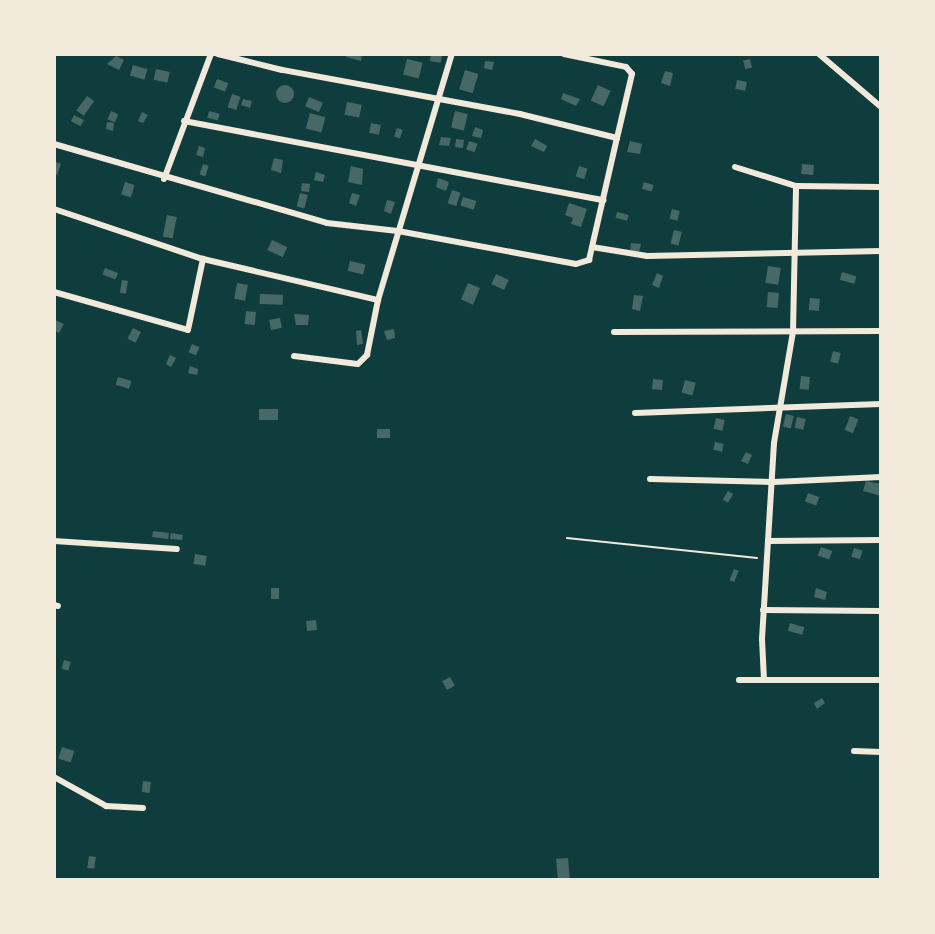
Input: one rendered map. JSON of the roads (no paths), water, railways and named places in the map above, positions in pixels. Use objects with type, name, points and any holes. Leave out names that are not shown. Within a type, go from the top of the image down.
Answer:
[{"type":"street","points":[[164,179],[211,54]]},
{"type":"street","points":[[218,54],[282,70],[440,98],[617,138]]},
{"type":"street","points":[[294,356],[358,364],[367,355],[378,300],[452,54]]},
{"type":"street","points":[[54,144],[164,179],[327,223],[398,231],[581,265],[589,260],[632,74],[626,68],[564,54]]},
{"type":"street","points":[[819,54],[881,107]]},
{"type":"street","points":[[184,121],[418,168],[604,200]]},
{"type":"street","points":[[735,167],[796,186],[881,187]]},
{"type":"street","points":[[764,680],[763,610],[774,482],[777,410],[793,332],[797,255],[796,186]]},
{"type":"street","points":[[54,209],[203,259],[378,300]]},
{"type":"street","points":[[592,247],[647,256],[797,255],[881,251]]},
{"type":"street","points":[[54,292],[188,330],[203,259]]},
{"type":"street","points":[[614,332],[881,331]]},
{"type":"street","points":[[635,413],[664,409],[777,410],[881,404]]},
{"type":"street","points":[[650,479],[774,482],[881,477]]},
{"type":"street","points":[[768,541],[881,540]]},
{"type":"street","points":[[54,541],[177,549]]},
{"type":"street","points":[[763,610],[881,611]]},
{"type":"street","points":[[739,680],[881,680]]},
{"type":"street","points":[[854,751],[881,752]]},
{"type":"street","points":[[54,777],[106,806],[143,808]]}]
